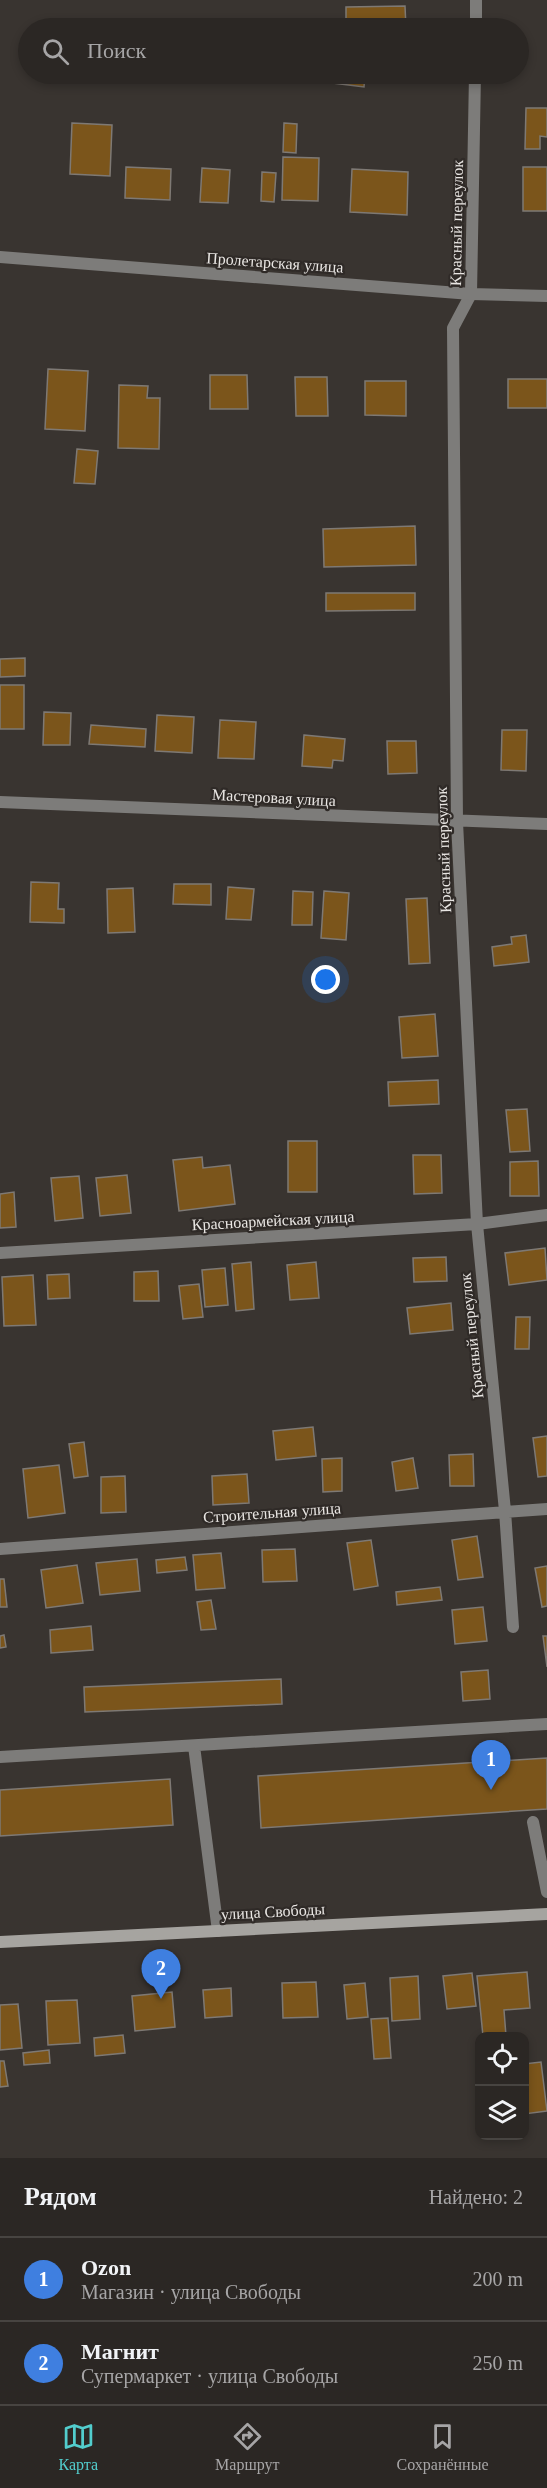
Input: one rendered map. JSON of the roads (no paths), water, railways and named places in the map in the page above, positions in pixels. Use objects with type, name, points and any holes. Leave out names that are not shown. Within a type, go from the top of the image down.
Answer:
[{"type":"main road","name":"улица Свободы","points":[[0,1942],[547,1914]]},
{"type":"street","points":[[476,0],[476,18]]},
{"type":"street","name":"Красный переулок","points":[[475,84],[471,294],[453,328],[457,822],[477,1224],[505,1511],[513,1627]]},
{"type":"street","name":"Пролетарская улица","points":[[0,257],[471,294],[547,296]]},
{"type":"street","name":"Мастеровая улица","points":[[0,802],[547,824]]},
{"type":"street","name":"Красноармейская улица","points":[[0,1253],[477,1224],[547,1215]]},
{"type":"street","name":"Строительная улица","points":[[0,1549],[547,1509]]},
{"type":"street","points":[[0,1757],[547,1724]]},
{"type":"street","points":[[194,1746],[218,1931]]},
{"type":"street","points":[[533,1822],[547,1892]]},
{"type":"place","name":"Ozon","points":[[491,1790]]},
{"type":"place","name":"Магнит","points":[[161,1999]]}]
